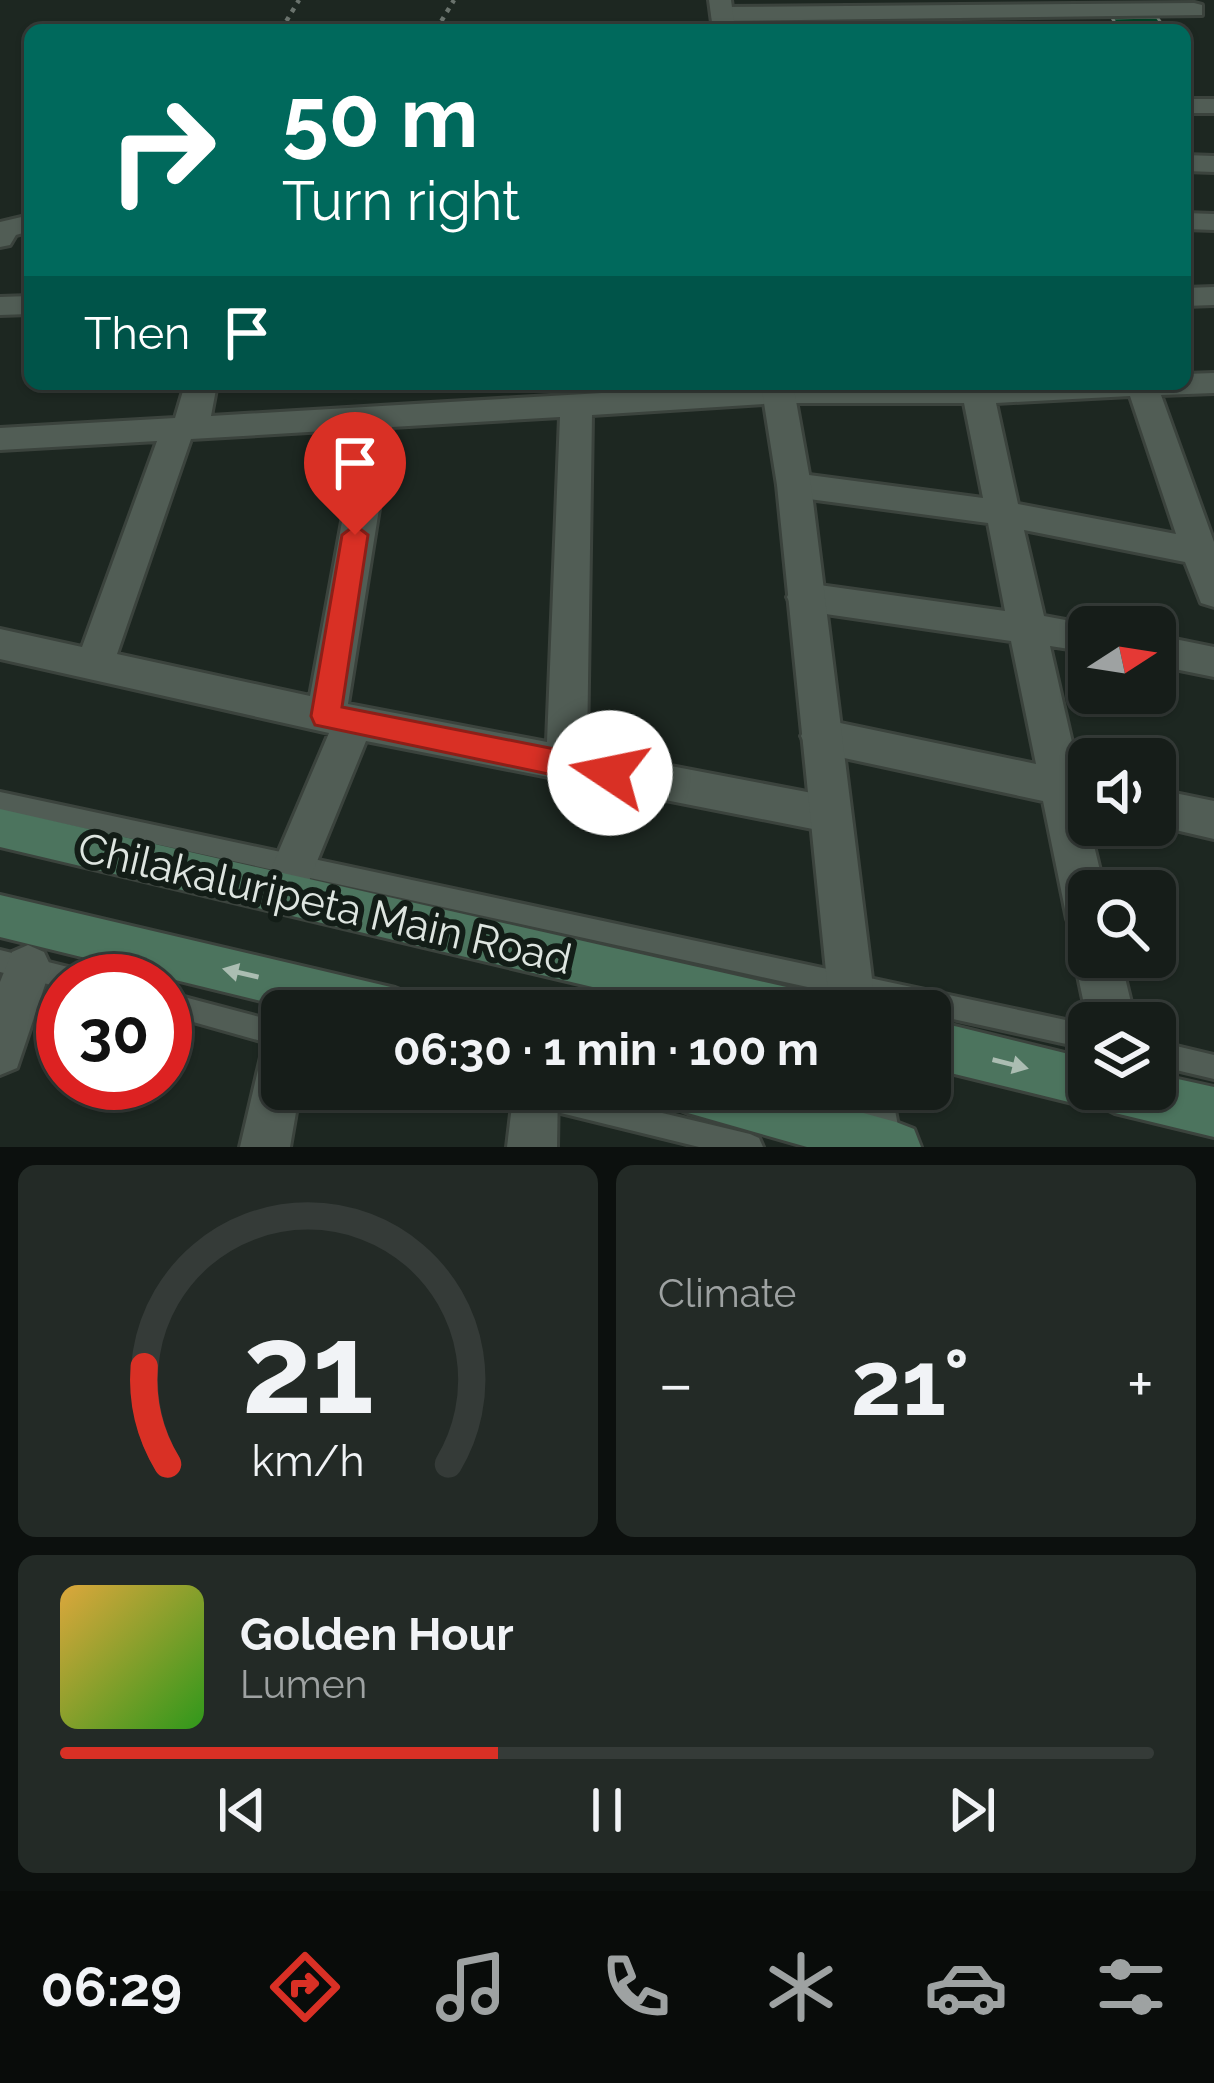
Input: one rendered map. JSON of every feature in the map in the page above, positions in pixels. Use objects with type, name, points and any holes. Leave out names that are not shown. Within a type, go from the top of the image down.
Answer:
[{"type":"main road","name":"Chilakaluripeta Main Road","points":[[0,828],[700,990]]},
{"type":"main road","points":[[0,916],[308,990]]},
{"type":"main road","points":[[951,1049],[1068,1078]]},
{"type":"main road","points":[[1176,1103],[1214,1112]]},
{"type":"main road","points":[[761,1110],[883,1145]]},
{"type":"street","points":[[722,14],[1196,12]]},
{"type":"street","points":[[0,239],[4,229],[24,225]]},
{"type":"street","points":[[94,665],[177,431],[194,421],[200,390]]},
{"type":"street","points":[[294,867],[340,719],[389,390]]},
{"type":"street","points":[[0,439],[382,419],[764,390]]},
{"type":"street","points":[[778,390],[794,485],[851,990]]},
{"type":"street","points":[[828,390],[1039,390]]},
{"type":"street","points":[[1143,390],[1208,554],[1214,593]]},
{"type":"street","points":[[978,393],[1026,625],[1068,768]]},
{"type":"street","points":[[566,765],[576,403]]},
{"type":"street","points":[[794,485],[1003,513],[1208,554]]},
{"type":"street","points":[[806,597],[1068,633]]},
{"type":"street","points":[[0,644],[340,719],[828,814]]},
{"type":"street","points":[[1176,654],[1214,662]]},
{"type":"street","points":[[820,736],[1068,788]]},
{"type":"street","points":[[1176,812],[1214,820]]},
{"type":"street","points":[[0,1051],[14,964]]},
{"type":"street","points":[[265,1147],[272,1110]]},
{"type":"street","points":[[527,1110],[532,1147]]},
{"type":"street","points":[[873,1110],[883,1145]]},
{"type":"lane","points":[[0,801],[652,946],[825,990]]},
{"type":"lane","points":[[192,1010],[261,1029]]},
{"type":"lane","points":[[951,1014],[1068,1033]]},
{"type":"lane","points":[[1176,1058],[1214,1067]]},
{"type":"lane","points":[[598,1110],[750,1147]]},
{"type":"building","points":[[1157,17],[1162,24],[1116,24],[1112,18]]},
{"type":"route","points":[[355,535],[326,716],[610,773]]}]
